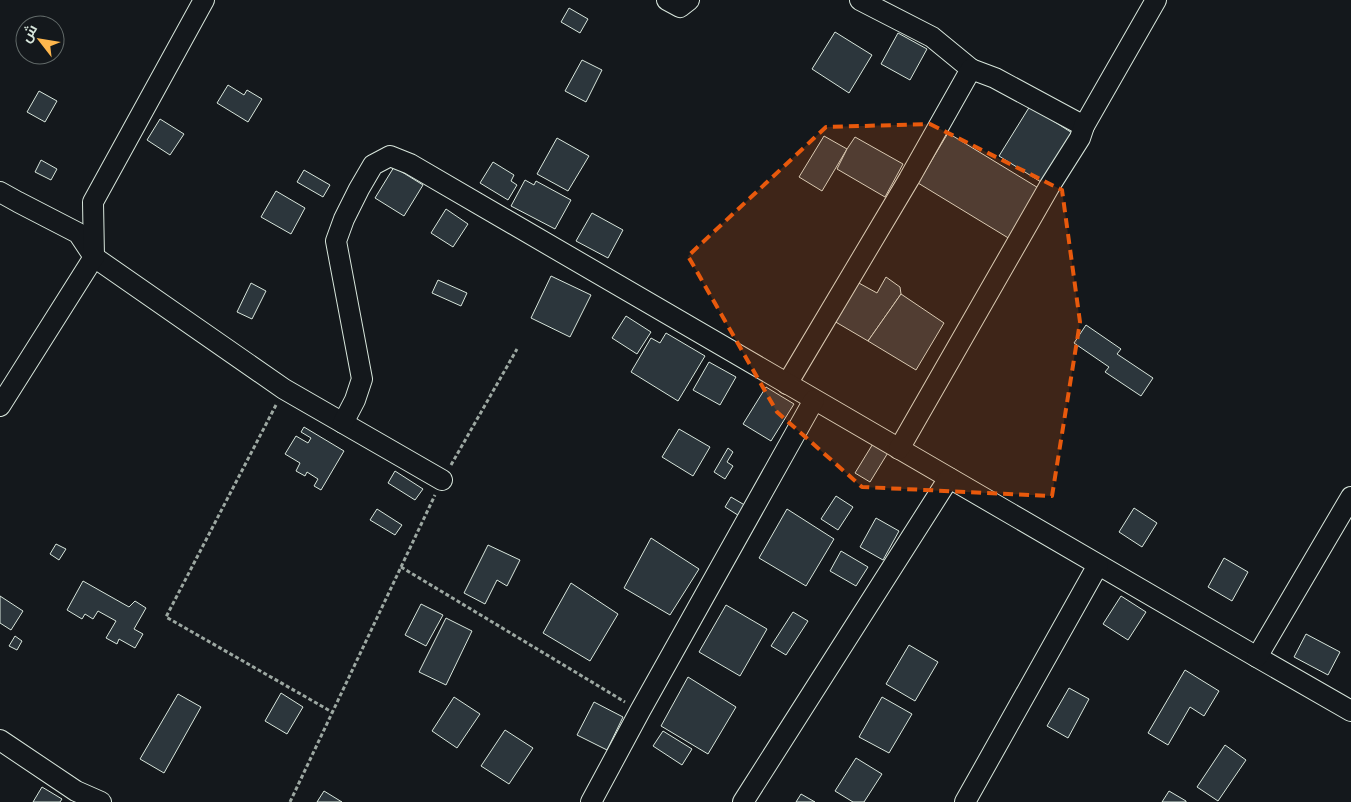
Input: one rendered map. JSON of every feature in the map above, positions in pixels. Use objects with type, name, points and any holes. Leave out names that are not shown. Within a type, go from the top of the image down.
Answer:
[{"type":"street","points":[[2,398],[94,257],[93,202],[204,0]]},
{"type":"street","points":[[667,0],[680,7],[689,0]]},
{"type":"street","points":[[860,0],[932,38],[971,69],[995,78],[1084,126]]},
{"type":"street","points":[[899,449],[1049,187],[1080,138],[1084,126],[1156,0]]},
{"type":"street","points":[[787,384],[904,187],[971,69]]},
{"type":"street","points":[[343,423],[355,400],[362,379],[336,241],[344,219],[373,165],[390,156],[410,164],[1351,711]]},
{"type":"street","points":[[0,192],[78,233],[94,257],[284,389],[442,480]]},
{"type":"street","points":[[591,802],[814,400]]},
{"type":"street","points":[[743,802],[949,478]]},
{"type":"street","points":[[1257,657],[1351,497]]},
{"type":"street","points":[[964,802],[1098,565]]},
{"type":"street","points":[[0,740],[76,791],[101,802]]},
{"type":"path","points":[[290,802],[442,480],[517,350]]},
{"type":"path","points":[[284,389],[166,617],[332,712]]},
{"type":"path","points":[[401,567],[640,711]]},
{"type":"highlighted area","points":[[930,124],[1062,190],[1080,322],[1052,496],[862,487],[777,412],[688,256],[826,127]]},
{"type":"building","points":[[569,8],[588,19],[580,33],[561,22]]},
{"type":"building","points":[[835,32],[872,55],[849,93],[812,69]]},
{"type":"building","points":[[898,33],[927,49],[910,80],[881,64]]},
{"type":"building","points":[[582,60],[602,70],[586,102],[565,91]]},
{"type":"building","points":[[228,85],[244,95],[247,90],[262,99],[248,122],[217,103]]},
{"type":"building","points":[[39,91],[57,101],[45,122],[27,112]]},
{"type":"building","points":[[1030,106],[1080,138],[1049,187],[999,156]]},
{"type":"building","points":[[160,119],[184,134],[170,155],[147,140]]},
{"type":"building","points":[[948,133],[1040,189],[1010,239],[918,183]]},
{"type":"building","points":[[824,136],[847,149],[822,191],[799,177]]},
{"type":"building","points":[[855,137],[903,164],[885,197],[837,169]]},
{"type":"building","points":[[557,138],[589,156],[568,191],[537,174]]},
{"type":"building","points":[[41,160],[57,169],[51,180],[35,172]]},
{"type":"building","points":[[493,162],[514,175],[511,181],[517,185],[508,200],[480,183]]},
{"type":"building","points":[[394,167],[423,185],[404,216],[375,198]]},
{"type":"building","points":[[304,170],[330,185],[323,197],[297,182]]},
{"type":"building","points":[[525,180],[534,185],[536,181],[571,200],[555,229],[511,206]]},
{"type":"building","points":[[276,191],[305,208],[291,234],[261,217]]},
{"type":"building","points":[[446,209],[468,224],[453,247],[431,233]]},
{"type":"building","points":[[592,213],[623,230],[608,258],[576,241]]},
{"type":"building","points":[[551,276],[591,295],[570,337],[531,318]]},
{"type":"building","points":[[886,277],[900,287],[901,294],[868,341],[834,321],[857,282],[877,293]]},
{"type":"building","points":[[438,280],[467,293],[461,306],[432,293]]},
{"type":"building","points":[[251,283],[266,291],[252,319],[237,312]]},
{"type":"building","points":[[901,294],[944,323],[916,370],[868,341]]},
{"type":"building","points":[[626,316],[651,332],[637,354],[612,338]]},
{"type":"building","points":[[1086,325],[1121,349],[1117,354],[1153,378],[1141,396],[1105,372],[1109,367],[1074,343]]},
{"type":"building","points":[[666,333],[705,356],[678,401],[631,372],[651,338],[660,343]]},
{"type":"building","points":[[709,362],[736,377],[720,405],[693,390]]},
{"type":"building","points":[[766,387],[794,404],[771,441],[743,424]]},
{"type":"building","points":[[304,427],[344,451],[321,490],[314,486],[318,479],[307,472],[305,476],[296,471],[300,463],[285,454],[296,436],[308,443],[311,438],[301,432]]},
{"type":"building","points":[[679,429],[710,447],[693,476],[662,457]]},
{"type":"building","points":[[874,442],[889,451],[870,482],[855,473]]},
{"type":"building","points":[[728,448],[733,452],[727,462],[733,466],[725,479],[714,472]]},
{"type":"building","points":[[395,471],[423,489],[415,500],[388,483]]},
{"type":"building","points":[[836,496],[853,507],[838,530],[821,519]]},
{"type":"building","points":[[731,497],[748,507],[741,517],[725,507]]},
{"type":"building","points":[[1134,508],[1157,523],[1142,547],[1119,532]]},
{"type":"building","points":[[377,509],[402,525],[395,535],[370,520]]},
{"type":"building","points":[[787,509],[834,539],[806,586],[759,558]]},
{"type":"building","points":[[876,518],[899,531],[883,560],[860,547]]},
{"type":"building","points":[[651,538],[699,569],[670,615],[624,588]]},
{"type":"building","points":[[56,544],[66,549],[59,560],[50,554]]},
{"type":"building","points":[[488,545],[520,560],[507,586],[497,580],[485,604],[464,593]]},
{"type":"building","points":[[841,551],[868,567],[856,586],[830,571]]},
{"type":"building","points":[[1224,558],[1248,572],[1232,601],[1208,587]]},
{"type":"building","points":[[83,581],[129,607],[135,601],[146,608],[134,629],[143,634],[135,648],[119,639],[117,644],[106,638],[116,621],[98,611],[93,619],[85,614],[82,619],[67,610]]},
{"type":"building","points":[[571,583],[618,614],[590,661],[543,633]]},
{"type":"building","points":[[0,596],[23,611],[11,630],[0,623]]},
{"type":"building","points":[[1121,596],[1146,612],[1128,640],[1103,624]]},
{"type":"building","points":[[421,604],[443,615],[426,646],[405,635]]},
{"type":"building","points":[[726,605],[767,629],[740,676],[699,652]]},
{"type":"building","points":[[793,612],[808,621],[786,655],[771,646]]},
{"type":"building","points":[[446,618],[472,631],[446,685],[419,672]]},
{"type":"building","points":[[1306,634],[1340,652],[1328,675],[1294,657]]},
{"type":"building","points":[[15,636],[22,641],[17,650],[9,646]]},
{"type":"building","points":[[909,645],[938,662],[915,701],[886,684]]},
{"type":"building","points":[[1185,670],[1219,691],[1204,716],[1190,707],[1168,745],[1148,733]]},
{"type":"building","points":[[688,677],[736,707],[708,754],[661,726]]},
{"type":"building","points":[[1069,688],[1089,699],[1068,738],[1047,726]]},
{"type":"building","points":[[281,693],[303,707],[287,734],[265,721]]},
{"type":"building","points":[[178,694],[201,707],[164,773],[140,759]]},
{"type":"building","points":[[454,697],[480,714],[457,748],[432,731]]},
{"type":"building","points":[[882,697],[912,714],[889,753],[859,737]]},
{"type":"building","points":[[594,702],[623,717],[607,750],[577,735]]},
{"type":"building","points":[[505,730],[533,748],[509,784],[481,766]]},
{"type":"building","points":[[663,731],[692,749],[682,765],[653,746]]},
{"type":"building","points":[[1225,745],[1246,760],[1218,801],[1197,787]]},
{"type":"building","points":[[856,758],[882,774],[864,802],[853,802],[835,791]]},
{"type":"building","points":[[42,787],[62,799],[60,802],[33,802]]},
{"type":"building","points":[[324,791],[342,802],[317,802]]},
{"type":"building","points":[[1169,791],[1186,801],[1186,802],[1162,802]]},
{"type":"building","points":[[801,794],[815,802],[796,802]]}]
